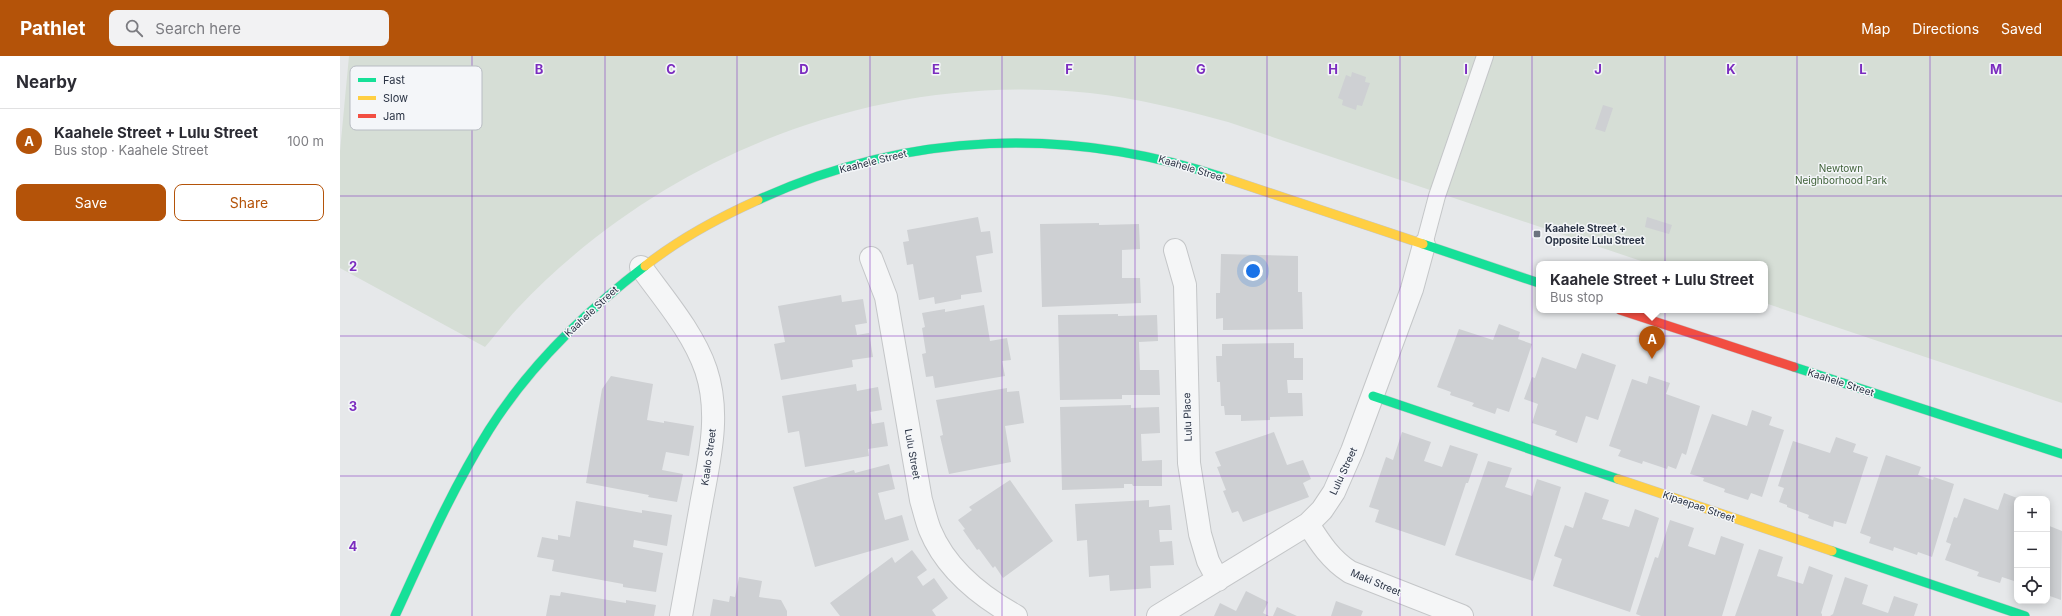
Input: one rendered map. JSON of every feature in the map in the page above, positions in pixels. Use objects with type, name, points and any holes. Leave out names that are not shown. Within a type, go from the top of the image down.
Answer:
[{"type":"street","name":"Kaahele Street","points":[[395,616],[450,500],[476,451],[508,402],[573,327],[614,289],[641,267],[685,237],[721,217],[765,196],[810,178],[904,152],[954,145],[1004,142],[1099,147],[1149,155],[1195,168],[1536,282]]},
{"type":"street","name":"Lulu Street","points":[[1158,616],[1308,524],[1322,510],[1343,475],[1412,289],[1424,244]]},
{"type":"street","name":"Lulu Place","points":[[1175,250],[1185,285],[1189,463],[1200,534],[1208,561],[1218,580]]},
{"type":"street","name":"Lulu Street","points":[[872,258],[886,297],[921,500],[930,530],[953,568],[993,604],[1016,616]]},
{"type":"street","name":"Kaalo Street","points":[[641,267],[684,327],[696,347],[706,369],[711,392],[713,433],[681,616]]},
{"type":"street","name":"Kaahele Street","points":[[1629,313],[2062,454]]},
{"type":"street","name":"Kipaepae Street","points":[[1373,396],[2025,616]]},
{"type":"street","name":"Maki Street","points":[[1308,524],[1327,553],[1337,564],[1350,572],[1462,616]]},
{"type":"lane","points":[[1424,244],[1437,196],[1485,56]]},
{"type":"green space","name":"Newtown Neighborhood Park","points":[[349,56],[2062,56],[2062,403],[1768,304],[1768,261],[1641,261],[1228,122],[1160,105],[1108,95],[1010,90],[932,96],[854,111],[779,135],[707,167],[638,207],[575,254],[517,309],[485,347],[340,268],[340,151]]},
{"type":"building","points":[[1352,72],[1366,77],[1365,82],[1370,83],[1362,106],[1357,105],[1356,110],[1342,105],[1343,100],[1338,98],[1346,75],[1351,77]]},
{"type":"building","points":[[1603,105],[1613,108],[1605,132],[1595,129]]},
{"type":"building","points":[[978,217],[981,232],[990,231],[993,253],[976,256],[982,292],[961,295],[961,299],[935,304],[934,297],[919,300],[913,264],[907,265],[903,242],[909,241],[907,230]]},
{"type":"building","points":[[1647,217],[1672,225],[1669,234],[1645,227]]},
{"type":"building","points":[[1099,223],[1099,225],[1139,224],[1140,249],[1122,250],[1122,278],[1140,278],[1141,303],[1042,307],[1040,224]]},
{"type":"building","points":[[1221,254],[1298,256],[1298,292],[1302,292],[1303,329],[1223,330],[1223,318],[1216,319],[1216,293],[1220,293]]},
{"type":"building","points":[[841,295],[842,302],[863,299],[867,323],[855,325],[857,335],[869,333],[873,357],[852,360],[853,367],[781,380],[774,344],[785,342],[778,306]]},
{"type":"building","points":[[984,305],[990,341],[1007,338],[1011,360],[1002,361],[1005,376],[935,388],[933,376],[926,377],[922,354],[926,353],[922,328],[925,327],[922,313],[945,309],[945,312]]},
{"type":"building","points":[[1118,314],[1118,316],[1157,315],[1158,341],[1139,342],[1140,370],[1159,370],[1160,395],[1122,395],[1122,399],[1060,400],[1058,315]]},
{"type":"building","points":[[1499,324],[1520,332],[1518,339],[1532,344],[1509,412],[1497,408],[1495,414],[1472,406],[1474,403],[1450,395],[1451,392],[1437,387],[1459,329],[1493,340]]},
{"type":"building","points":[[1294,343],[1294,358],[1303,358],[1303,380],[1287,380],[1288,393],[1302,393],[1303,416],[1270,417],[1270,420],[1241,421],[1241,415],[1225,415],[1224,406],[1221,406],[1220,382],[1217,382],[1216,356],[1222,356],[1222,344]]},
{"type":"building","points":[[1582,353],[1616,365],[1598,420],[1586,416],[1577,443],[1555,435],[1557,431],[1532,423],[1538,404],[1524,399],[1532,377],[1535,378],[1542,357],[1576,369]]},
{"type":"building","points":[[611,376],[653,384],[647,420],[694,426],[689,456],[666,452],[662,470],[683,474],[677,502],[586,483],[602,389]]},
{"type":"building","points":[[1649,376],[1670,383],[1666,394],[1700,406],[1686,455],[1682,453],[1676,469],[1668,466],[1667,469],[1643,461],[1642,464],[1618,456],[1621,450],[1609,446],[1632,379],[1647,384]]},
{"type":"building","points":[[856,384],[857,391],[878,387],[882,410],[870,412],[872,424],[884,422],[888,446],[868,449],[869,456],[805,467],[799,431],[788,433],[782,396]]},
{"type":"building","points":[[1007,388],[1007,392],[1019,391],[1024,423],[1005,426],[1011,462],[949,474],[940,436],[943,435],[936,400]]},
{"type":"building","points":[[1131,405],[1131,408],[1159,407],[1160,433],[1141,434],[1142,461],[1162,460],[1162,486],[1133,486],[1132,484],[1124,484],[1124,488],[1062,490],[1060,407]]},
{"type":"building","points":[[1752,410],[1772,417],[1769,425],[1784,430],[1762,497],[1751,493],[1748,500],[1724,492],[1725,489],[1703,481],[1704,478],[1690,474],[1712,414],[1747,426]]},
{"type":"building","points":[[1274,432],[1287,465],[1303,460],[1311,479],[1303,483],[1309,497],[1243,522],[1238,511],[1232,513],[1223,491],[1226,490],[1217,467],[1221,466],[1215,452]]},
{"type":"building","points":[[1402,432],[1431,442],[1424,461],[1442,467],[1450,445],[1478,454],[1468,483],[1466,483],[1445,546],[1375,522],[1379,510],[1369,507],[1386,457],[1393,460]]},
{"type":"building","points":[[1836,437],[1856,444],[1853,452],[1868,457],[1846,524],[1834,521],[1833,527],[1808,518],[1809,515],[1787,507],[1787,505],[1779,502],[1784,488],[1778,486],[1793,441],[1830,453]]},
{"type":"building","points":[[1886,455],[1921,467],[1918,475],[1933,480],[1934,477],[1954,484],[1932,557],[1918,552],[1917,555],[1894,547],[1893,551],[1869,543],[1871,537],[1860,533]]},
{"type":"building","points":[[1488,461],[1512,468],[1505,487],[1532,496],[1537,479],[1561,487],[1533,581],[1455,555]]},
{"type":"building","points":[[889,464],[895,489],[878,493],[885,520],[902,515],[909,540],[815,567],[793,487],[854,470],[855,473]]},
{"type":"building","points":[[1010,480],[1053,541],[1003,578],[995,566],[993,568],[979,549],[977,550],[958,520],[972,510],[969,507]]},
{"type":"building","points":[[1585,492],[1609,500],[1602,519],[1629,527],[1635,509],[1659,518],[1630,612],[1553,586],[1562,559],[1554,556],[1565,525],[1573,528]]},
{"type":"building","points":[[2004,493],[2014,497],[2014,581],[2002,577],[2000,583],[1977,576],[1979,572],[1945,560],[1951,544],[1946,542],[1954,517],[1957,518],[1964,498],[1998,510]]},
{"type":"building","points":[[1149,500],[1149,507],[1170,505],[1172,530],[1159,530],[1160,542],[1172,541],[1174,565],[1150,566],[1151,588],[1110,591],[1109,575],[1089,577],[1087,540],[1077,541],[1075,504]]},
{"type":"building","points":[[576,501],[642,513],[642,510],[672,515],[667,546],[634,540],[633,547],[663,553],[656,592],[623,587],[623,584],[552,571],[554,560],[537,557],[542,537],[558,540],[558,535],[570,537]]},
{"type":"building","points":[[1670,520],[1694,528],[1688,546],[1715,555],[1721,536],[1744,544],[1722,616],[1641,616],[1636,614],[1655,557],[1658,558]]},
{"type":"building","points":[[2050,526],[2062,531],[2061,600],[2050,596]]},
{"type":"building","points":[[1759,549],[1783,557],[1777,576],[1803,584],[1809,566],[1833,575],[1821,613],[1822,616],[1735,616]]},
{"type":"building","points":[[912,550],[927,570],[917,577],[923,586],[934,578],[948,598],[932,610],[936,616],[840,616],[830,603],[892,557],[895,563]]},
{"type":"building","points":[[739,577],[762,581],[759,597],[781,600],[787,611],[787,616],[710,616],[713,599],[729,602],[730,596],[735,597]]},
{"type":"building","points":[[1845,577],[1868,585],[1862,604],[1888,613],[1894,596],[1918,604],[1914,616],[1830,616],[1833,614]]},
{"type":"building","points":[[1246,591],[1268,602],[1263,613],[1269,616],[1214,616],[1220,603],[1236,611]]},
{"type":"building","points":[[561,592],[626,603],[626,600],[656,605],[654,616],[546,616],[550,595],[560,596]]},
{"type":"building","points":[[1336,601],[1363,611],[1361,616],[1331,616]]},
{"type":"building","points":[[1277,607],[1297,616],[1273,616]]},
{"type":"traffic: fast","points":[[758,200],[815,177],[872,160],[931,149],[989,144],[1048,144],[1107,150],[1166,161],[1225,178]]},
{"type":"traffic: fast","points":[[1423,244],[1536,282]]},
{"type":"traffic: fast","points":[[395,616],[463,475],[505,406],[522,383],[560,341],[601,302],[645,266]]},
{"type":"traffic: fast","points":[[1794,367],[2062,454]]},
{"type":"traffic: fast","points":[[1373,396],[1618,479]]},
{"type":"traffic: fast","points":[[1832,551],[2025,616]]},
{"type":"traffic: slow","points":[[1225,178],[1423,244]]},
{"type":"traffic: slow","points":[[645,266],[671,247],[699,230],[758,200]]},
{"type":"traffic: slow","points":[[1618,479],[1832,551]]},
{"type":"traffic: jam","points":[[1629,313],[1794,367]]},
{"type":"place","name":"Kaahele Street + Opposite Lulu Street","points":[[1537,234]]},
{"type":"place","name":"Kaahele Street + Lulu Street","points":[[1652,359]]}]
